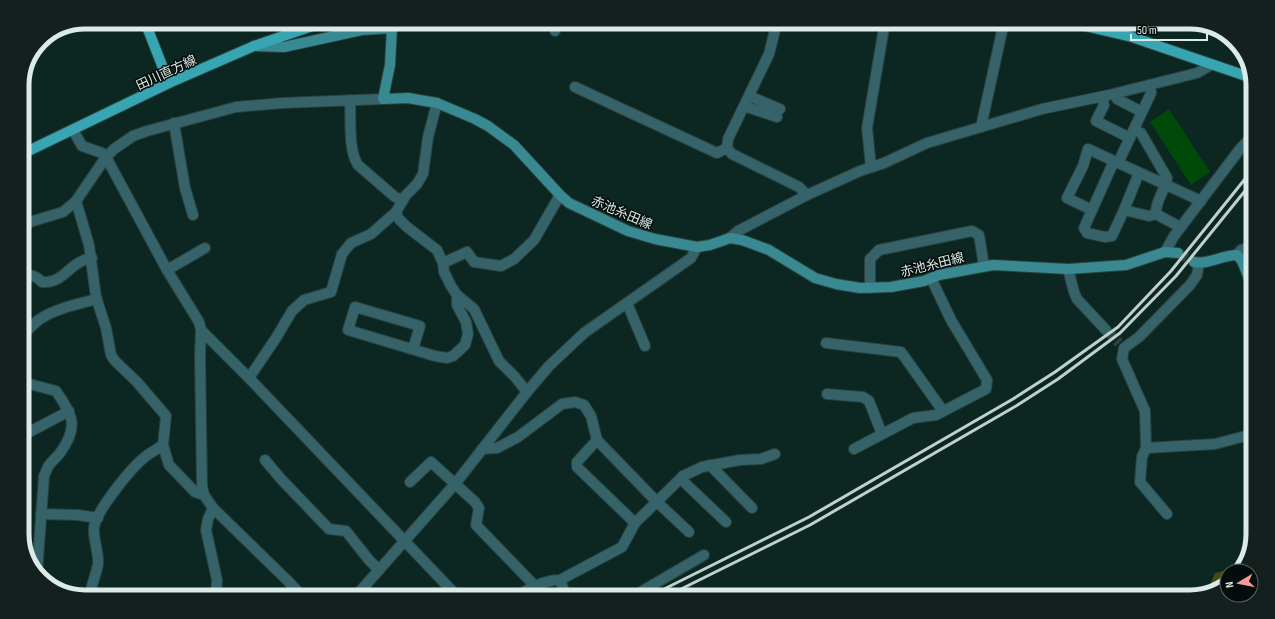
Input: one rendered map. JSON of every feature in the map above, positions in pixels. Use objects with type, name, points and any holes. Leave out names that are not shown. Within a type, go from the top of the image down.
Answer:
[{"type":"main road","points":[[148,29],[169,83]]},
{"type":"main road","name":"田川直方線","points":[[29,151],[169,83],[254,46],[304,29]]},
{"type":"main road","points":[[254,46],[284,47],[369,29]]},
{"type":"main road","points":[[383,99],[395,29]]},
{"type":"main road","points":[[1098,29],[1132,37],[1245,76]]},
{"type":"main road","name":"赤池糸田線","points":[[383,99],[408,98],[437,103],[488,126],[514,145],[569,203],[628,231],[655,239],[697,247],[710,245],[730,238],[742,240],[769,250],[815,278],[836,284],[860,288],[891,287],[924,281],[939,275],[984,266],[993,265],[1068,269],[1126,264],[1165,252],[1178,253]]},
{"type":"main road","points":[[1197,263],[1208,262],[1230,255],[1236,255],[1242,260],[1246,270]]},
{"type":"street","points":[[775,29],[769,54],[728,139],[727,148],[732,154],[799,187],[807,195]]},
{"type":"street","points":[[871,167],[868,128],[884,29]]},
{"type":"street","points":[[980,127],[1002,29]]},
{"type":"street","points":[[730,238],[738,231],[807,195],[927,143],[1042,109],[1116,94],[1197,73],[1211,65]]},
{"type":"street","points":[[1139,173],[1112,236],[1105,237],[1087,233],[1084,228],[1116,162],[1132,134],[1151,93],[1150,85]]},
{"type":"street","points":[[574,87],[716,154],[727,148]]},
{"type":"street","points":[[1116,94],[1117,99],[1142,112]]},
{"type":"street","points":[[1102,97],[1104,105],[1096,121],[1132,134],[1141,133],[1167,178],[1166,185],[1155,208],[1156,214]]},
{"type":"street","points":[[29,222],[63,212],[76,201],[106,157],[114,149],[133,136],[236,107],[283,103],[383,99]]},
{"type":"street","points":[[350,100],[354,160],[395,197],[403,200]]},
{"type":"street","points":[[746,101],[778,113]]},
{"type":"street","points":[[249,378],[292,311],[304,300],[331,292],[342,254],[352,243],[371,234],[396,212],[403,200],[417,184],[423,174],[428,137],[437,103]]},
{"type":"street","points":[[174,124],[186,188],[194,215]]},
{"type":"street","points":[[73,130],[82,146],[106,157],[167,270],[199,322],[201,330],[202,486],[204,495],[213,508],[296,590]]},
{"type":"street","points":[[1165,252],[1180,227],[1246,143]]},
{"type":"street","points":[[1092,210],[1067,198],[1083,166],[1088,149],[1200,201]]},
{"type":"street","points":[[443,263],[467,252],[474,262],[501,266],[514,259],[534,240],[560,195]]},
{"type":"street","points":[[76,201],[90,245],[97,299],[106,328],[111,355],[115,361],[137,382],[166,416],[163,445],[169,465],[195,492],[204,495]]},
{"type":"street","points":[[1124,210],[1149,216],[1156,214],[1180,227]]},
{"type":"street","points":[[396,212],[398,218],[407,227],[437,250],[443,263],[444,272],[451,286],[457,295],[474,309],[499,361],[527,392]]},
{"type":"street","points":[[870,288],[870,259],[879,250],[972,231],[979,236],[984,266]]},
{"type":"street","points":[[361,590],[455,484],[549,366],[584,333],[691,258],[697,247]]},
{"type":"street","points":[[167,270],[205,248]]},
{"type":"street","points":[[1236,255],[1241,250],[1246,248]]},
{"type":"street","points":[[29,274],[37,277],[42,282],[47,283],[59,278],[81,261],[92,258]]},
{"type":"street","points":[[1167,514],[1140,482],[1142,457],[1146,448],[1145,411],[1122,360],[1121,345],[1139,336],[1190,285],[1196,275],[1197,263]]},
{"type":"street","points":[[1068,269],[1077,299],[1106,330]]},
{"type":"street","points":[[854,449],[913,418],[936,415],[986,389],[987,380],[951,320],[931,278]]},
{"type":"street","points":[[413,349],[420,326],[355,307],[348,330],[435,356],[447,358],[453,356],[465,345],[468,334],[466,322],[457,305],[457,295]]},
{"type":"street","points":[[29,329],[39,319],[50,314],[97,299]]},
{"type":"street","points":[[628,303],[645,346]]},
{"type":"street","points":[[201,330],[249,378],[451,590]]},
{"type":"street","points":[[826,343],[901,352],[943,411]]},
{"type":"street","points":[[29,384],[56,390],[69,411],[72,433],[60,454],[49,465],[44,476],[38,564]]},
{"type":"street","points":[[827,394],[863,397],[869,401],[882,434]]},
{"type":"street","points":[[482,449],[497,448],[518,437],[562,404],[575,402],[584,405],[591,416],[597,440],[656,501],[689,532]]},
{"type":"street","points":[[29,432],[69,411]]},
{"type":"street","points":[[1146,448],[1215,444],[1246,436]]},
{"type":"street","points":[[597,440],[577,462],[577,467],[635,523]]},
{"type":"street","points":[[91,590],[98,565],[98,557],[94,541],[94,526],[119,485],[145,457],[163,445]]},
{"type":"street","points":[[528,590],[550,580],[560,580],[603,558],[622,546],[635,523],[683,476],[710,465],[761,459],[774,454]]},
{"type":"street","points":[[265,460],[329,529],[346,531],[379,570]]},
{"type":"street","points":[[410,482],[431,462],[475,502],[479,508],[476,526],[535,586]]},
{"type":"street","points":[[710,465],[752,508]]},
{"type":"street","points":[[683,476],[684,482],[726,522]]},
{"type":"street","points":[[213,508],[208,519],[206,530],[217,580],[216,590]]},
{"type":"street","points":[[41,514],[78,515],[98,518]]},
{"type":"street","points":[[644,590],[704,555]]},
{"type":"street","points":[[560,580],[564,590]]},
{"type":"green space","points":[[1219,572],[1219,581],[1209,587],[1215,573]]},
{"type":"building","points":[[1169,109],[1210,172],[1191,185],[1150,122]]},
{"type":"tunnel","points":[[1178,253],[1194,262]]},
{"type":"tunnel","points":[[1106,330],[1119,343]]},
{"type":"railway","points":[[662,590],[809,517],[1013,399],[1055,372],[1118,327],[1171,271],[1246,178]]},
{"type":"railway","points":[[679,590],[810,525],[1016,406],[1058,379],[1120,333],[1176,276],[1246,190]]}]
